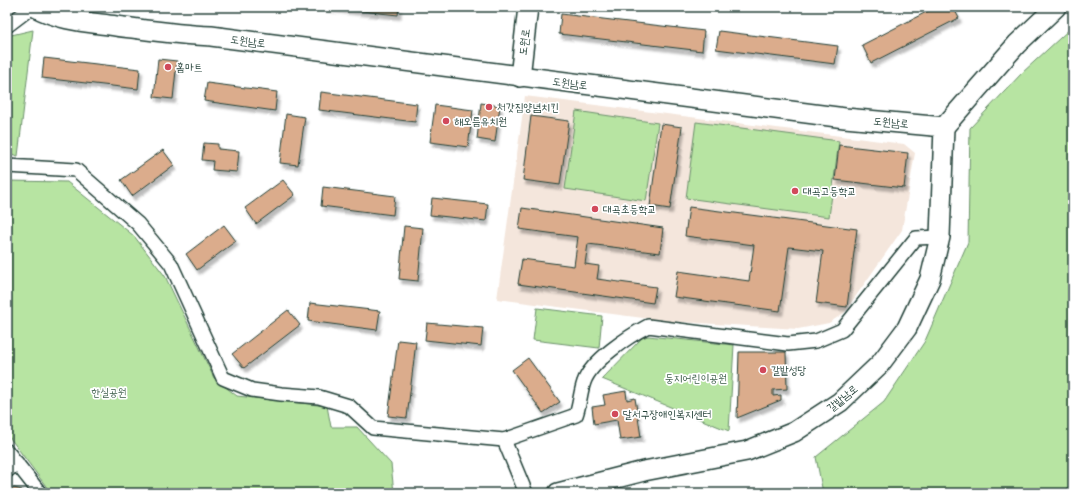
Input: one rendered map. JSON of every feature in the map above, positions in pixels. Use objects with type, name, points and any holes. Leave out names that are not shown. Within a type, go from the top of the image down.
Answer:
[{"type":"street","points":[[7,26],[32,7]]},
{"type":"street","name":"도원남로","points":[[35,7],[48,14],[74,20],[845,118],[944,127]]},
{"type":"street","name":"도원로","points":[[520,76],[528,7]]},
{"type":"street","points":[[944,127],[1018,44],[1056,7]]},
{"type":"street","name":"갈밭남로","points":[[558,493],[644,471],[747,451],[794,432],[840,402],[880,364],[907,328],[930,279],[940,237],[944,127]]},
{"type":"street","points":[[7,166],[76,170],[138,224],[171,264],[224,378],[252,390],[282,394],[319,396],[349,406],[373,428],[504,440],[576,415],[580,405],[584,383],[590,369],[648,326],[788,344],[816,341],[842,330],[916,238],[940,237]]},
{"type":"street","points":[[504,440],[526,493]]},
{"type":"street","points":[[7,451],[12,467],[40,493]]},
{"type":"shaded area","points":[[525,96],[904,144],[915,153],[902,230],[844,313],[829,323],[798,329],[666,321],[497,299]]},
{"type":"green space","points":[[1073,26],[1073,493],[823,493],[816,457],[884,402],[925,341],[968,242],[970,128],[1022,73]]},
{"type":"green space","points":[[33,30],[18,156],[7,153],[7,36]]},
{"type":"green space","points":[[576,111],[658,123],[646,201],[565,189]]},
{"type":"green space","points":[[696,122],[839,141],[829,217],[686,198]]},
{"type":"green space","name":"한실공원","points":[[7,181],[67,182],[134,236],[165,276],[214,378],[237,396],[327,406],[331,427],[357,427],[391,464],[394,493],[51,493],[7,434]]},
{"type":"green space","points":[[537,308],[602,316],[599,348],[533,340]]},
{"type":"green space","name":"둥지어린이공원","points":[[648,336],[734,345],[729,431],[602,379],[642,338]]},
{"type":"building","points":[[324,7],[399,7],[398,15]]},
{"type":"building","points":[[936,7],[953,7],[959,18],[871,63],[862,45]]},
{"type":"building","points":[[561,14],[704,31],[702,51],[559,34]]},
{"type":"building","points":[[719,31],[838,46],[835,64],[716,49]]},
{"type":"building","points":[[44,58],[140,69],[138,89],[42,78]]},
{"type":"building","points":[[158,59],[177,61],[173,99],[154,97]]},
{"type":"building","points":[[207,83],[277,92],[275,111],[204,101]]},
{"type":"building","points":[[321,92],[417,104],[415,122],[319,110]]},
{"type":"building","points":[[481,103],[500,106],[495,142],[477,139]]},
{"type":"building","points":[[435,105],[473,110],[468,147],[430,142]]},
{"type":"building","points":[[286,114],[305,117],[298,165],[280,163]]},
{"type":"building","points":[[531,116],[569,121],[560,185],[523,180]]},
{"type":"building","points":[[661,124],[682,127],[670,209],[650,206]]},
{"type":"building","points":[[204,143],[218,144],[218,149],[239,151],[237,172],[212,170],[213,161],[202,160]]},
{"type":"building","points":[[839,145],[908,153],[904,188],[835,180]]},
{"type":"building","points":[[163,150],[174,165],[132,196],[121,180]]},
{"type":"building","points":[[283,180],[295,195],[256,224],[245,208]]},
{"type":"building","points":[[323,187],[395,196],[393,215],[321,206]]},
{"type":"building","points":[[432,198],[488,204],[486,221],[430,215]]},
{"type":"building","points":[[689,207],[857,229],[847,307],[816,303],[823,251],[789,247],[780,311],[674,297],[678,271],[749,281],[754,245],[685,236]]},
{"type":"building","points":[[522,208],[663,228],[660,253],[588,244],[585,264],[599,266],[597,279],[656,287],[653,303],[518,284],[522,259],[574,266],[578,237],[519,229]]},
{"type":"building","points":[[224,225],[236,241],[197,270],[186,254]]},
{"type":"building","points":[[404,226],[423,228],[418,281],[399,279]]},
{"type":"building","points":[[310,303],[380,311],[377,330],[308,321]]},
{"type":"building","points":[[288,310],[300,325],[244,368],[232,354]]},
{"type":"building","points":[[427,323],[483,328],[481,346],[425,340]]},
{"type":"building","points":[[398,340],[416,342],[407,418],[388,416]]},
{"type":"building","name":"갈밭성당","points":[[739,352],[786,352],[787,389],[773,390],[773,396],[781,395],[781,400],[737,418]]},
{"type":"building","points":[[528,358],[560,402],[543,413],[512,370]]},
{"type":"building","name":"달서구장애인복지센터","points":[[626,391],[627,400],[635,398],[641,437],[620,440],[617,420],[594,424],[592,407],[605,405],[603,395]]},
{"type":"building","points":[[14,488],[22,490],[24,493],[8,493]]},
{"type":"place","name":"홈마트","points":[[168,67]]},
{"type":"place","name":"처갓집양념치킨","points":[[489,107]]},
{"type":"place","name":"해오름유치원","points":[[446,121]]},
{"type":"place","name":"대곡고등학교","points":[[795,191]]},
{"type":"place","name":"대곡초등학교","points":[[595,209]]},
{"type":"place","name":"갈밭성당","points":[[763,370]]},
{"type":"place","name":"달서구장애인복지센터","points":[[615,414]]}]
